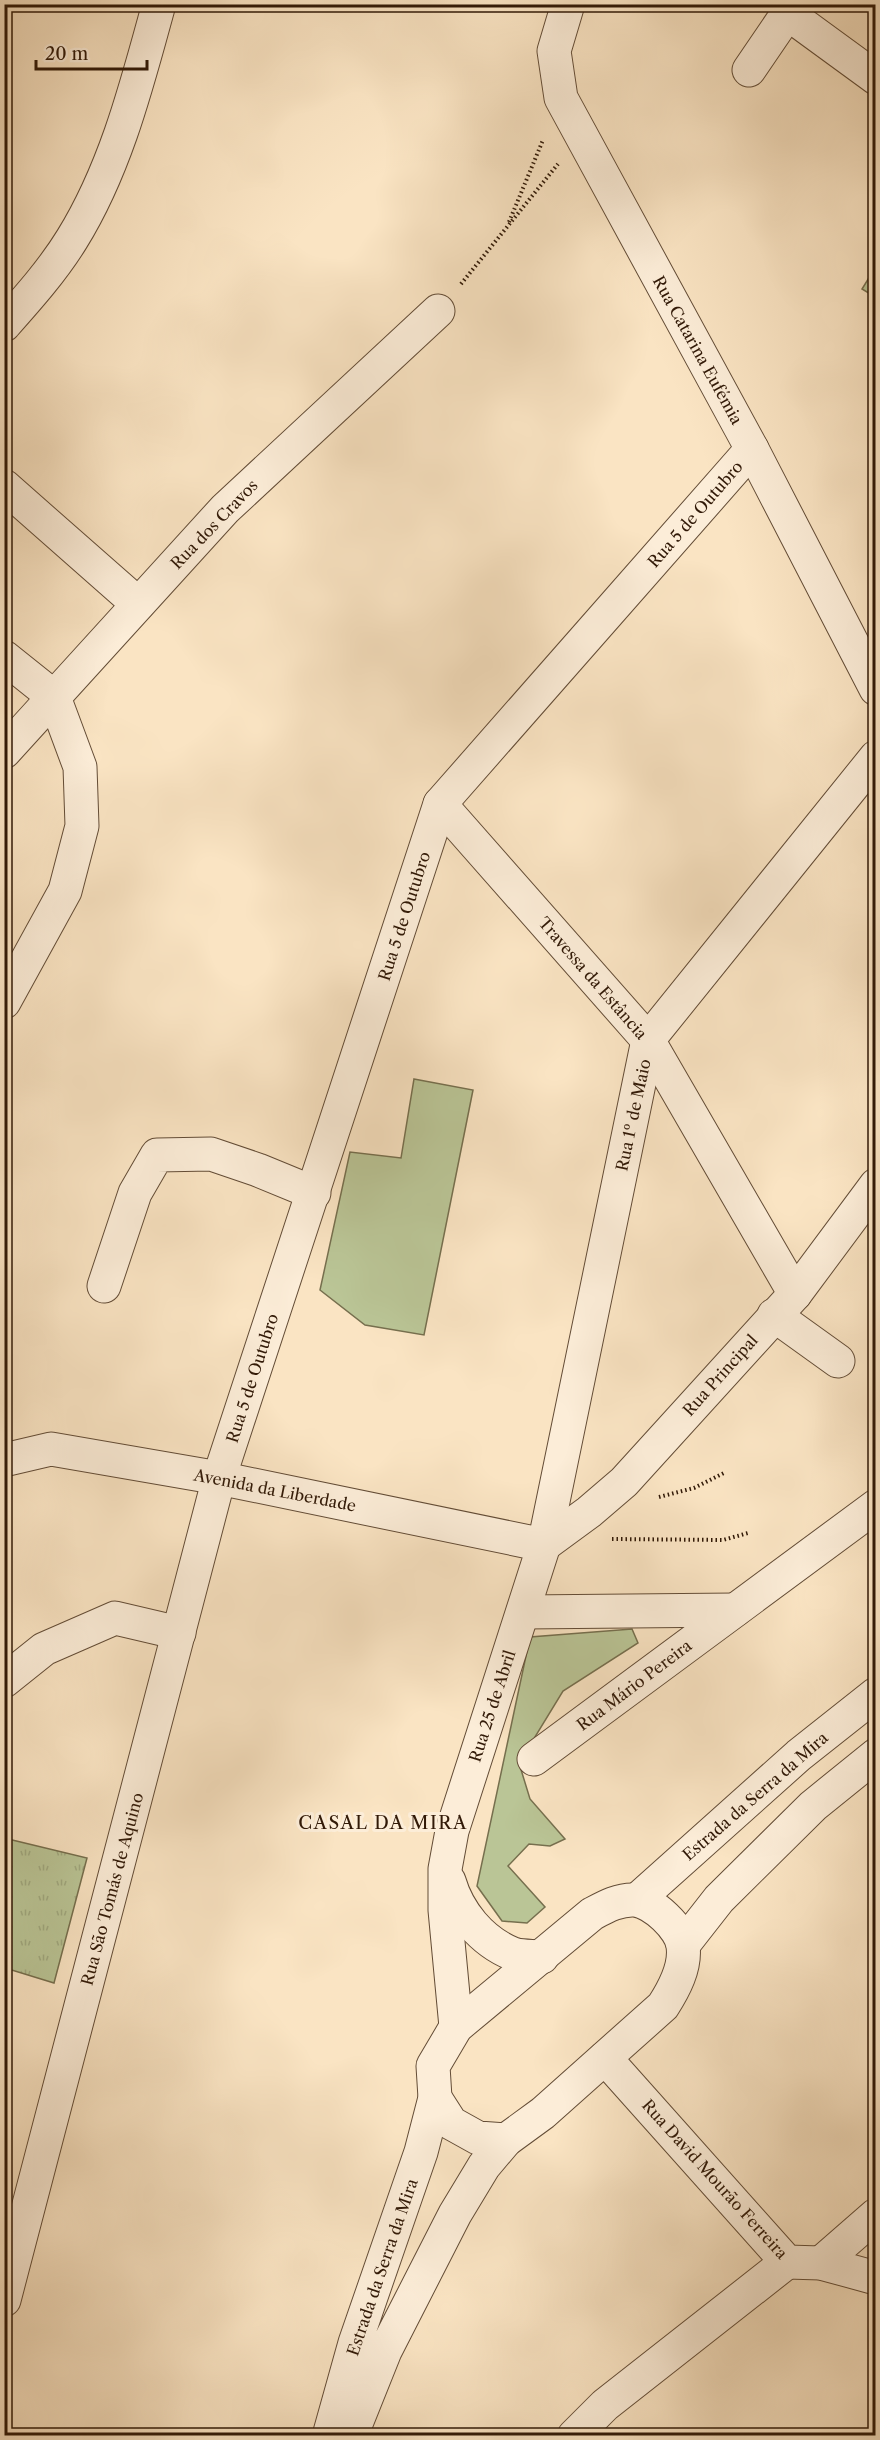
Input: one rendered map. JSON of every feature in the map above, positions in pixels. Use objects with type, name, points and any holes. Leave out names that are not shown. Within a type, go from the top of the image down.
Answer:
[{"type":"street","points":[[4,325],[41,283],[72,239],[98,191],[136,87],[159,4]]},
{"type":"street","name":"Rua Catarina Eufémia","points":[[568,4],[554,51],[561,98],[752,449],[876,689]]},
{"type":"street","points":[[749,70],[790,9],[876,78]]},
{"type":"street","name":"Rua dos Cravos","points":[[4,752],[225,508],[438,311]]},
{"type":"street","name":"Rua 5 de Outubro","points":[[219,1478],[440,804],[752,449]]},
{"type":"street","points":[[4,486],[138,604]]},
{"type":"street","points":[[4,657],[54,697],[80,767],[82,826],[65,891],[4,1002]]},
{"type":"street","name":"Rua 1º de Maio","points":[[556,1536],[648,1040],[876,758]]},
{"type":"street","name":"Travessa da Estância","points":[[440,804],[648,1040],[785,1305]]},
{"type":"street","points":[[104,1286],[135,1193],[157,1155],[211,1154],[314,1193]]},
{"type":"street","name":"Rua Principal","points":[[556,1536],[624,1482],[785,1305],[876,1185]]},
{"type":"street","points":[[785,1305],[838,1360]]},
{"type":"street","name":"Avenida da Liberdade","points":[[4,1460],[51,1449],[556,1536]]},
{"type":"street","name":"Rua São Tomás de Aquino","points":[[4,2300],[219,1478]]},
{"type":"street","name":"Rua Mário Pereira","points":[[534,1760],[876,1506]]},
{"type":"street","name":"Rua 25 de Abril","points":[[456,2027],[445,1910],[446,1869],[452,1831],[523,1612],[556,1536]]},
{"type":"street","points":[[523,1612],[735,1610]]},
{"type":"street","points":[[4,1681],[44,1649],[115,1618],[179,1633]]},
{"type":"street","name":"Estrada da Serra da Mira","points":[[329,2436],[355,2343],[421,2152],[435,2098],[433,2066],[456,2027],[592,1914],[617,1902],[637,1900],[799,1755],[876,1694]]},
{"type":"street","name":"Estrada da Serra da Mira","points":[[351,2436],[385,2351],[426,2268],[484,2166],[506,2140],[543,2113],[663,2006],[676,1985],[683,1945],[719,1899],[813,1806],[876,1755]]},
{"type":"street","points":[[446,1869],[454,1898],[484,1937],[514,1955],[542,1957]]},
{"type":"street","points":[[637,1900],[662,1913],[675,1928],[683,1945]]},
{"type":"street","name":"Rua David Mourão Ferreira","points":[[605,2058],[787,2262],[821,2262],[876,2278]]},
{"type":"street","name":"Estrada da Serra da Mira","points":[[435,2098],[451,2123],[478,2138],[506,2140]]},
{"type":"street","points":[[821,2262],[876,2215]]},
{"type":"street","points":[[574,2436],[605,2405],[787,2262]]},
{"type":"path","points":[[508,226],[561,98]]},
{"type":"path","points":[[438,311],[581,136]]},
{"type":"path","points":[[624,1482],[643,1496],[653,1498],[694,1488],[726,1472]]},
{"type":"path","points":[[556,1536],[723,1540],[748,1533]]},
{"type":"green space","points":[[875,268],[875,297],[862,289]]},
{"type":"green space","points":[[414,1079],[473,1090],[424,1335],[365,1325],[320,1290],[350,1152],[401,1158]]},
{"type":"green space","points":[[632,1629],[638,1643],[563,1691],[519,1763],[530,1799],[565,1839],[550,1846],[529,1844],[508,1866],[545,1907],[527,1923],[502,1921],[477,1886],[530,1637]]},
{"type":"green space","points":[[4,1838],[87,1858],[54,1983],[5,1968]]},
{"type":"district","name":"CASAL DA MIRA","points":[[383,1823]]}]
